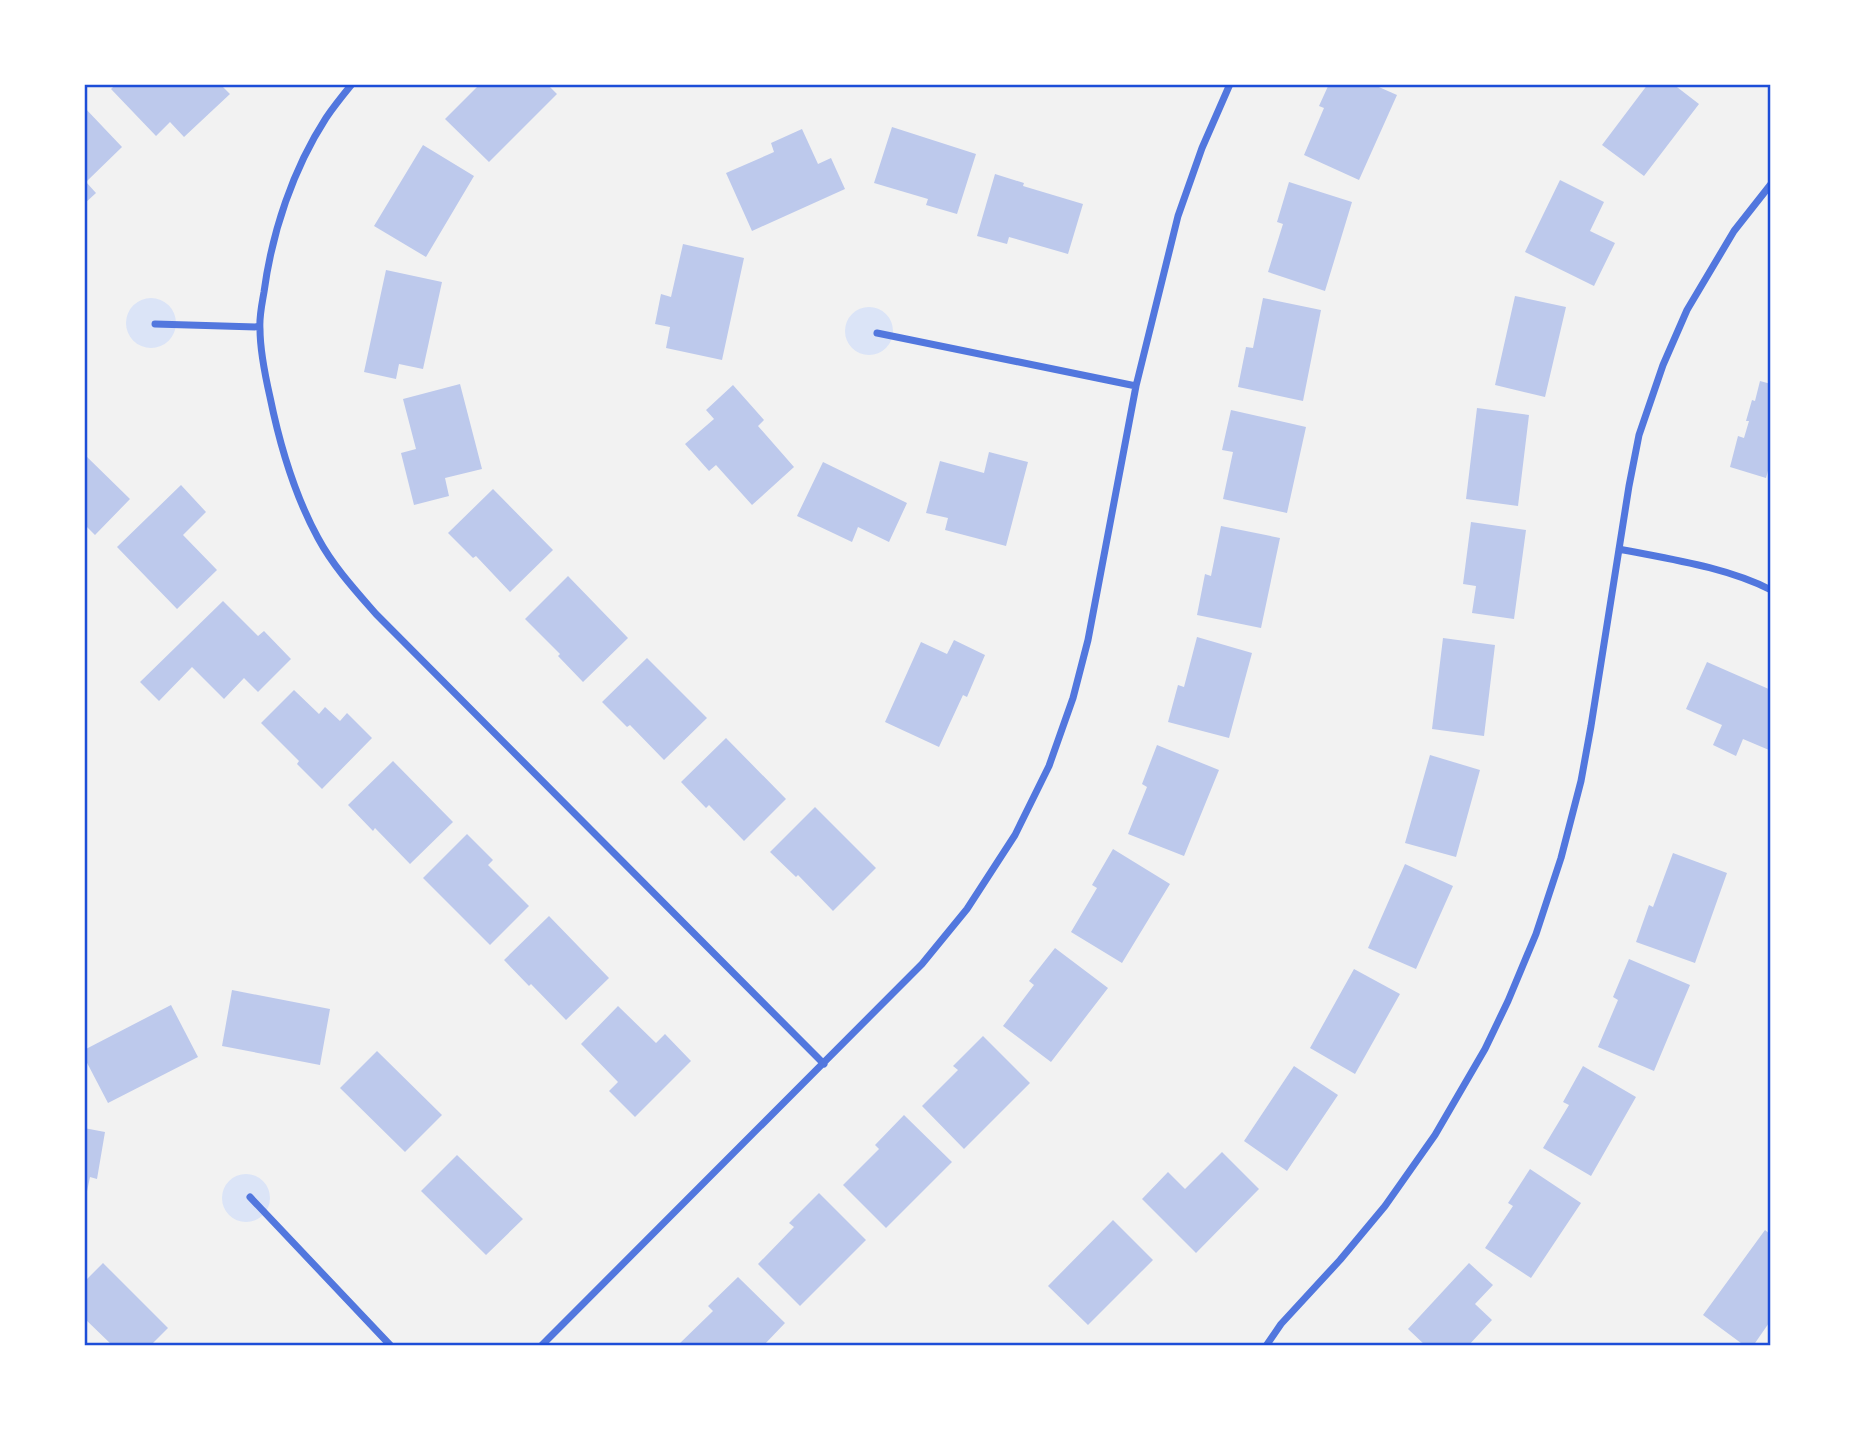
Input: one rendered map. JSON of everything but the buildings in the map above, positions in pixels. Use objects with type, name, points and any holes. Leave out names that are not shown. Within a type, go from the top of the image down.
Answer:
[{"type":"street","points":[[352,84],[326,118],[294,180],[280,220],[267,273],[260,327],[264,369],[277,431],[297,494],[319,540],[347,580],[376,614],[824,1064]]},
{"type":"street","points":[[541,1346],[922,964],[967,909],[1015,835],[1049,766],[1073,698],[1088,640],[1136,386],[1178,216],[1202,148],[1230,84]]},
{"type":"street","points":[[1265,1346],[1281,1324],[1385,1206],[1427,1145],[1485,1049],[1508,1001],[1536,934],[1561,858],[1581,781],[1639,435],[1663,365],[1687,310],[1734,231],[1771,184]]},
{"type":"street","points":[[155,324],[260,327]]},
{"type":"street","points":[[877,333],[1136,386]]},
{"type":"street","points":[[1619,549],[1696,564],[1771,590]]},
{"type":"street","points":[[250,1197],[391,1346]]},
{"type":"shaded area","points":[[151,298],[169,305],[176,323],[169,341],[151,348],[133,341],[126,323],[133,305]]},
{"type":"shaded area","points":[[869,307],[886,314],[893,331],[886,348],[869,355],[852,348],[845,331],[852,314]]},
{"type":"shaded area","points":[[246,1174],[263,1181],[270,1198],[263,1215],[246,1222],[229,1215],[222,1198],[229,1181]]}]
